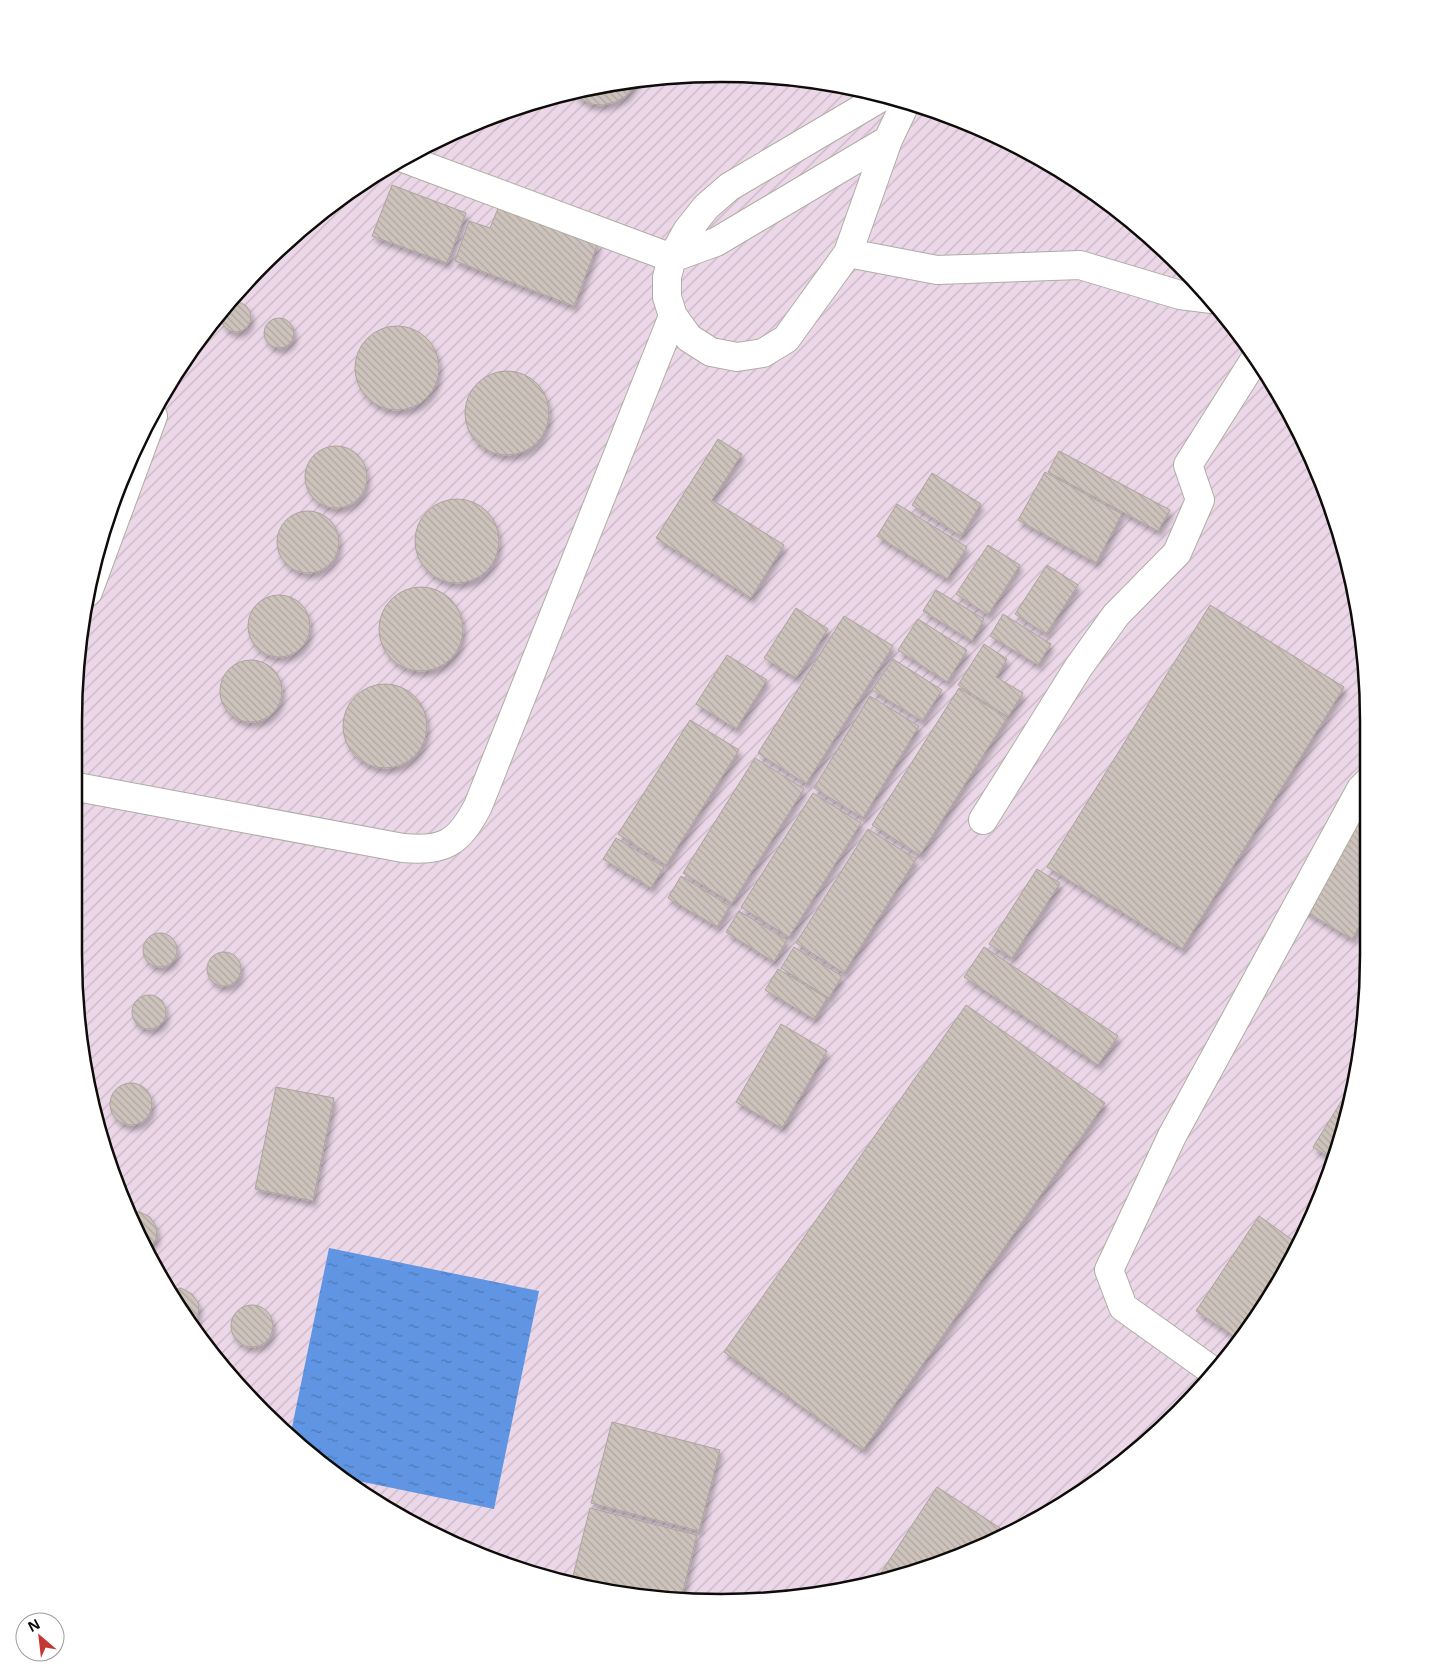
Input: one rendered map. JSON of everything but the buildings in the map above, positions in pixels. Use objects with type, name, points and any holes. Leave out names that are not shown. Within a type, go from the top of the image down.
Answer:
[{"type":"lane","points":[[874,101],[729,187],[706,207],[687,231],[672,258],[667,277],[667,297],[673,316],[689,338],[711,352],[737,357],[763,353],[786,339],[848,253],[888,140],[903,109]]},
{"type":"lane","points":[[413,162],[672,258],[716,242],[888,140]]},
{"type":"lane","points":[[848,253],[938,270],[1080,265],[1180,295],[1200,297]]},
{"type":"lane","points":[[82,788],[403,848],[427,850],[449,843],[467,828],[478,806],[673,316]]},
{"type":"lane","points":[[983,820],[1078,668],[1116,615],[1177,553],[1200,500],[1188,465],[1252,364]]},
{"type":"lane","points":[[1209,1368],[1123,1307],[1109,1270],[1172,1136],[1360,792]]},
{"type":"shaded area","points":[[722,82],[805,88],[846,95],[887,104],[927,116],[966,131],[1004,148],[1077,190],[1143,241],[1173,270],[1202,300],[1253,366],[1295,439],[1312,477],[1327,516],[1339,556],[1348,597],[1355,638],[1360,722],[1359,997],[1355,1039],[1348,1080],[1339,1121],[1327,1161],[1295,1238],[1275,1275],[1253,1311],[1202,1377],[1143,1436],[1077,1487],[1004,1529],[966,1546],[927,1561],[887,1573],[805,1589],[722,1594],[638,1589],[556,1573],[516,1561],[439,1529],[366,1487],[300,1436],[241,1377],[190,1311],[168,1275],[148,1238],[116,1161],[104,1121],[95,1080],[88,1039],[82,955],[82,722],[88,638],[104,556],[116,516],[148,439],[190,366],[215,333],[241,300],[300,241],[366,190],[439,148],[477,131],[516,116],[556,104],[597,95],[638,88]]},
{"type":"water","points":[[329,1248],[539,1291],[494,1509],[358,1481],[292,1428]]}]
